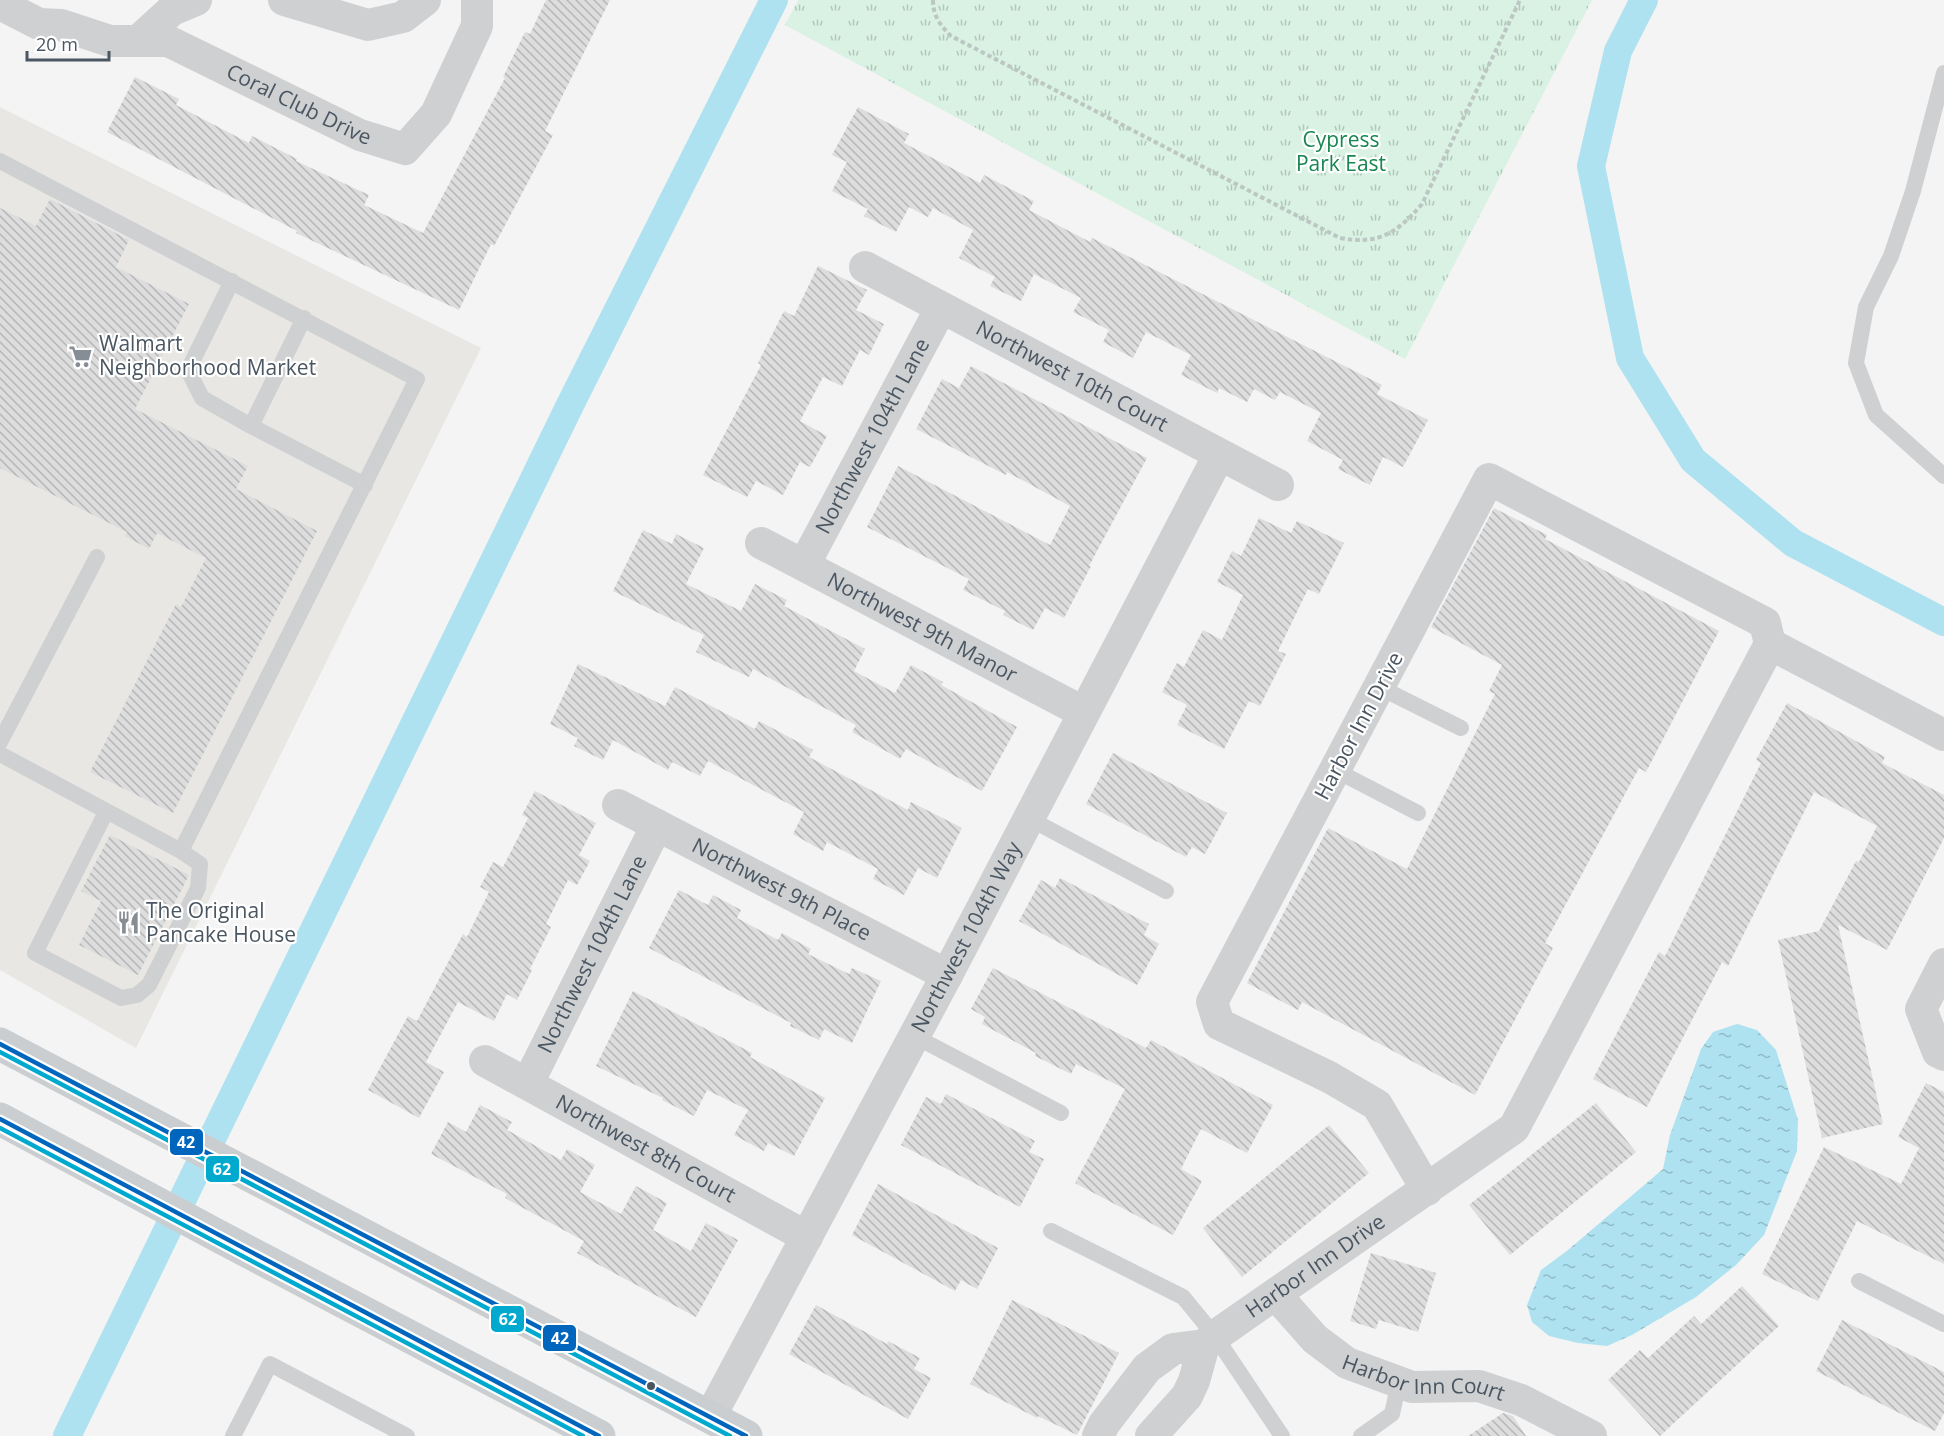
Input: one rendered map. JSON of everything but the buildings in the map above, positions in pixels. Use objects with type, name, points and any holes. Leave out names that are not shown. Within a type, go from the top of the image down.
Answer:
[{"type":"main road","points":[[0,1044],[746,1436]]},
{"type":"main road","points":[[0,1119],[599,1436]]},
{"type":"street","points":[[138,41],[172,10],[196,0]]},
{"type":"street","points":[[284,0],[368,26],[403,17],[426,0]]},
{"type":"street","name":"Coral Club Drive","points":[[0,4],[39,24],[61,25],[110,41],[168,41],[360,135],[405,149],[436,114],[477,26],[477,0]]},
{"type":"street","name":"Northwest 10th Court","points":[[865,267],[1278,485]]},
{"type":"street","name":"Northwest 104th Lane","points":[[804,566],[941,308]]},
{"type":"street","name":"Northwest 104th Way","points":[[710,1417],[947,975],[1219,455]]},
{"type":"street","name":"Harbor Inn Drive","points":[[1098,1436],[1104,1424],[1147,1368],[1173,1349],[1210,1341],[1427,1190],[1514,1128],[1770,644],[1765,624],[1489,479],[1212,1002],[1219,1024],[1329,1077],[1377,1105],[1427,1190]]},
{"type":"street","name":"Northwest 9th Manor","points":[[761,543],[1083,712]]},
{"type":"street","points":[[1770,644],[1944,735]]},
{"type":"street","name":"Northwest 9th Place","points":[[618,805],[947,975]]},
{"type":"street","name":"Northwest 104th Lane","points":[[528,1083],[657,825]]},
{"type":"street","points":[[1944,964],[1921,1009],[1938,1052],[1944,1055]]},
{"type":"street","name":"Northwest 8th Court","points":[[485,1061],[807,1237]]},
{"type":"street","name":"Harbor Inn Court","points":[[1276,1295],[1315,1339],[1347,1363],[1412,1387],[1479,1386],[1521,1400],[1591,1436]]},
{"type":"street","points":[[1151,1436],[1187,1396],[1210,1341]]},
{"type":"lane","points":[[1944,73],[1913,191],[1891,256],[1866,307],[1856,363],[1876,415],[1944,476]]},
{"type":"lane","points":[[0,161],[417,379],[181,851]]},
{"type":"lane","points":[[232,281],[188,370],[202,398],[365,485]]},
{"type":"lane","points":[[251,426],[304,318]]},
{"type":"lane","points":[[0,742],[97,557]]},
{"type":"lane","points":[[1379,687],[1461,728]]},
{"type":"lane","points":[[0,754],[181,851],[200,864],[198,888],[149,985],[137,995],[121,998],[35,953],[106,812]]},
{"type":"lane","points":[[1335,770],[1418,813]]},
{"type":"lane","points":[[1028,818],[1166,891]]},
{"type":"lane","points":[[914,1036],[1061,1113]]},
{"type":"lane","points":[[1051,1231],[1183,1298],[1210,1341],[1281,1436]]},
{"type":"lane","points":[[1859,1281],[1944,1324]]},
{"type":"lane","points":[[233,1436],[270,1364],[407,1436]]},
{"type":"lane","points":[[1361,1436],[1392,1414],[1399,1382]]},
{"type":"path","points":[[933,0],[933,8],[939,24],[951,36],[1340,238],[1360,242],[1378,239],[1393,231],[1409,219],[1422,204],[1521,0]]},
{"type":"shaded area","points":[[0,107],[481,348],[136,1048],[0,970]]},
{"type":"green space","name":"Cypress Park East","points":[[798,0],[1592,0],[1405,359],[785,25]]},
{"type":"water","points":[[1737,1024],[1757,1030],[1776,1050],[1798,1120],[1797,1151],[1764,1235],[1736,1265],[1696,1297],[1632,1335],[1607,1346],[1578,1343],[1549,1336],[1532,1322],[1527,1305],[1541,1270],[1568,1250],[1663,1169],[1670,1135],[1701,1049],[1713,1032]]},
{"type":"waterway","points":[[67,1436],[571,403],[774,0]]},
{"type":"waterway","points":[[1644,0],[1618,51],[1591,166],[1630,358],[1693,460],[1793,543],[1944,622]]},
{"type":"transit line","name":"42","points":[[0,1044],[746,1436]]},
{"type":"transit line","name":"62","points":[[0,1052],[730,1436]]},
{"type":"transit line","name":"42","points":[[0,1119],[599,1436]]},
{"type":"transit line","name":"62","points":[[0,1128],[583,1436]]},
{"type":"place","name":"Walmart Neighborhood Market","points":[[81,356]]},
{"type":"place","name":"The Original Pancake House","points":[[128,923]]}]
